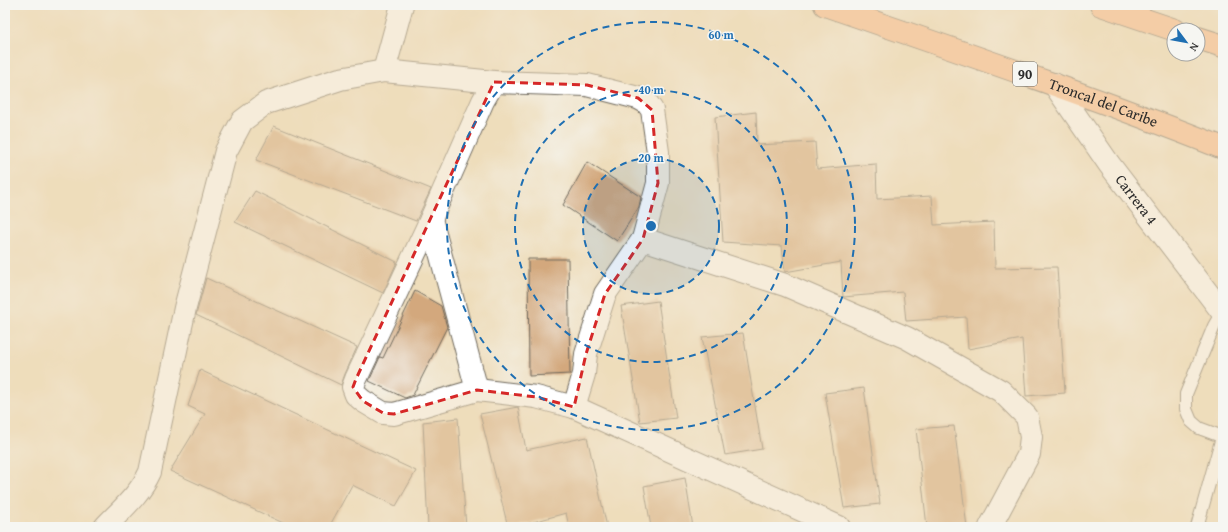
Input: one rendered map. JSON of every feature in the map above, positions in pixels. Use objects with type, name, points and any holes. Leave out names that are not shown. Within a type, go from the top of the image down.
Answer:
[{"type":"highway","name":"Troncal del Caribe","points":[[825,5],[1054,84],[1223,148]]},
{"type":"highway","points":[[1101,5],[1166,27]]},
{"type":"highway","points":[[1206,41],[1223,46]]},
{"type":"street","points":[[384,71],[402,5]]},
{"type":"street","points":[[105,527],[138,493],[150,472],[185,308],[226,151],[242,121],[266,103],[340,79],[384,71],[494,82],[587,85],[638,98],[647,103],[652,110],[658,152],[658,183],[644,238],[605,294],[586,354],[584,374],[574,407]]},
{"type":"street","points":[[494,82],[483,101],[431,219],[356,379],[354,387],[356,395],[383,413],[394,414],[477,390],[536,397],[574,407],[839,527]]},
{"type":"street","name":"Carrera 4","points":[[1054,84],[1109,164],[1223,313]]},
{"type":"street","points":[[431,219],[477,390]]},
{"type":"street","points":[[644,238],[785,285],[907,338],[1001,391],[1027,417],[1031,437],[1029,454],[990,527]]},
{"type":"lane","points":[[1197,527],[1223,437],[1199,428],[1191,421],[1186,410],[1186,394],[1214,326],[1223,313]]},
{"type":"highlighted area","points":[[494,82],[587,85],[638,98],[652,110],[658,183],[643,239],[605,294],[586,354],[574,407],[536,397],[477,390],[394,414],[383,413],[363,401],[353,387],[356,379]]},
{"type":"building","points":[[756,112],[757,145],[815,142],[817,169],[876,164],[877,199],[932,196],[934,225],[994,222],[995,268],[1057,267],[1065,393],[1026,396],[1022,339],[968,349],[966,317],[906,321],[903,292],[843,297],[841,262],[785,272],[782,246],[723,242],[715,117]]},
{"type":"building","points":[[274,126],[431,189],[416,221],[256,160]]},
{"type":"building","points":[[587,162],[641,197],[639,207],[617,241],[563,205]]},
{"type":"building","points":[[255,191],[397,262],[383,293],[235,222]]},
{"type":"building","points":[[528,259],[568,259],[570,374],[529,376]]},
{"type":"building","points":[[206,278],[357,347],[341,385],[196,315]]},
{"type":"building","points":[[415,291],[441,306],[447,327],[413,395],[405,398],[369,381],[380,357],[383,358]]},
{"type":"building","points":[[658,301],[676,418],[640,422],[621,306]]},
{"type":"building","points":[[743,333],[762,449],[725,455],[702,337]]},
{"type":"building","points":[[200,370],[416,471],[396,506],[352,485],[329,527],[292,527],[170,471],[205,414],[188,406]]},
{"type":"building","points":[[864,388],[880,504],[844,508],[825,393]]},
{"type":"building","points":[[518,407],[526,450],[587,437],[607,527],[569,527],[566,513],[515,527],[508,527],[480,414]]},
{"type":"building","points":[[458,418],[466,527],[428,527],[423,422]]},
{"type":"building","points":[[954,426],[967,527],[927,527],[916,429]]},
{"type":"building","points":[[685,478],[693,527],[651,527],[644,486]]}]
